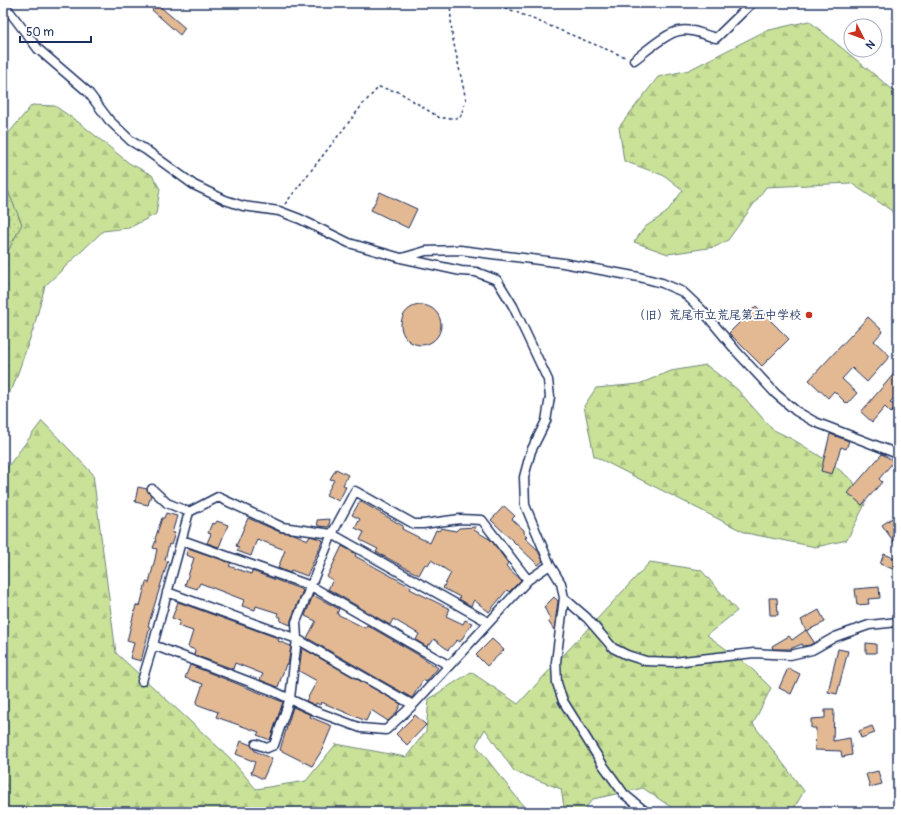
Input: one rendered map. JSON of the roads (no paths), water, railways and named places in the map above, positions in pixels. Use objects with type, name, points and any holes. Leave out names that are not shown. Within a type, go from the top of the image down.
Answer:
[{"type":"street","points":[[3,3],[38,49],[88,92],[109,120],[131,141],[146,150],[194,185],[225,200],[243,206],[279,212],[300,219],[349,243],[402,258],[461,271],[476,272],[497,280],[513,306],[548,380],[550,397],[546,421],[531,451],[524,477],[524,491],[525,505],[550,565],[561,583],[564,598],[556,662],[557,683],[563,701],[603,765],[624,794],[646,812]]},
{"type":"street","points":[[634,60],[668,36],[679,31],[691,31],[716,38],[752,3]]},
{"type":"street","points":[[402,258],[426,251],[460,250],[563,262],[662,283],[682,292],[703,311],[737,352],[776,394],[796,411],[815,422],[898,454]]},
{"type":"street","points":[[152,489],[167,503],[189,512]]},
{"type":"street","points":[[256,744],[267,748],[274,745],[290,698],[297,639],[296,622],[332,534],[355,490],[414,524],[460,519],[482,520],[528,580]]},
{"type":"street","points":[[142,680],[153,646],[189,512],[218,497],[282,527],[332,534],[488,622]]},
{"type":"street","points":[[182,540],[311,586],[448,665]]},
{"type":"street","points":[[153,646],[290,698],[315,711],[361,728],[386,730],[413,705],[448,665],[528,580],[550,565]]},
{"type":"street","points":[[167,592],[297,639],[413,705]]},
{"type":"street","points":[[564,598],[587,618],[613,648],[627,655],[646,661],[674,662],[754,652],[790,655],[812,650],[835,637],[869,625],[898,622]]},
{"type":"place","name":"（旧）荒尾市立荒尾第五中学校","points":[[809,315]]}]
